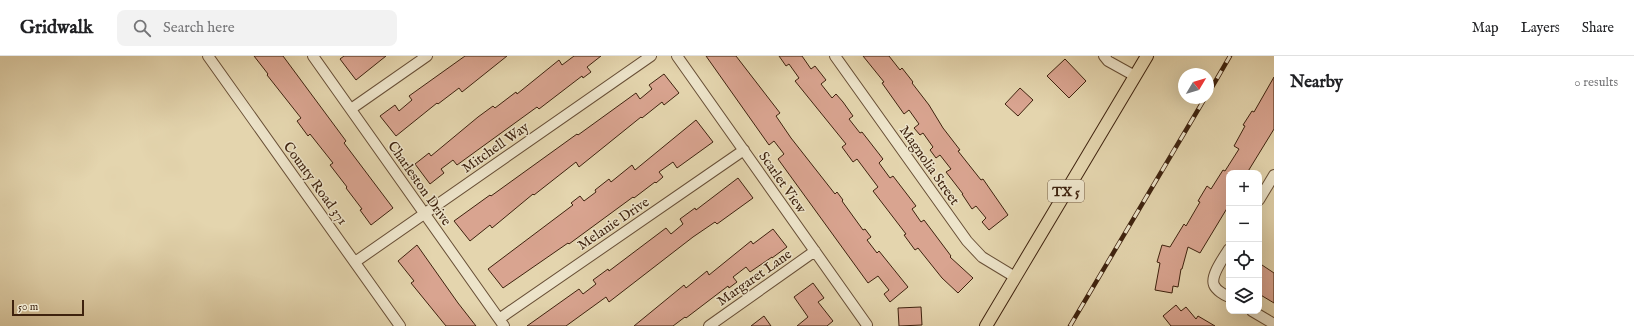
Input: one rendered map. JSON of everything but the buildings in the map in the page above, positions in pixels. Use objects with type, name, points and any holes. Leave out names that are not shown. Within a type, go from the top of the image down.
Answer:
[{"type":"main road","name":"TX 5","points":[[986,326],[1147,56]]},
{"type":"street","name":"County Road 371","points":[[208,56],[400,326]]},
{"type":"street","name":"Charleston Drive","points":[[313,56],[501,322]]},
{"type":"street","points":[[351,109],[427,56]]},
{"type":"street","name":"Mitchell Way","points":[[355,262],[651,56]]},
{"type":"street","name":"Scarlet View","points":[[677,56],[867,325]]},
{"type":"street","name":"Magnolia Street","points":[[835,56],[967,241],[982,257],[1014,277]]},
{"type":"street","points":[[1104,56],[1108,61],[1136,76]]},
{"type":"street","name":"Melanie Drive","points":[[501,322],[744,150]]},
{"type":"street","points":[[1262,195],[1274,175]]},
{"type":"street","name":"Margaret Lane","points":[[712,325],[815,251]]},
{"type":"street","points":[[1226,254],[1213,278],[1214,285],[1226,296]]},
{"type":"street","points":[[1257,314],[1274,324]]},
{"type":"railway","points":[[1214,84],[1230,56]]},
{"type":"railway","points":[[1070,326],[1201,104]]}]
